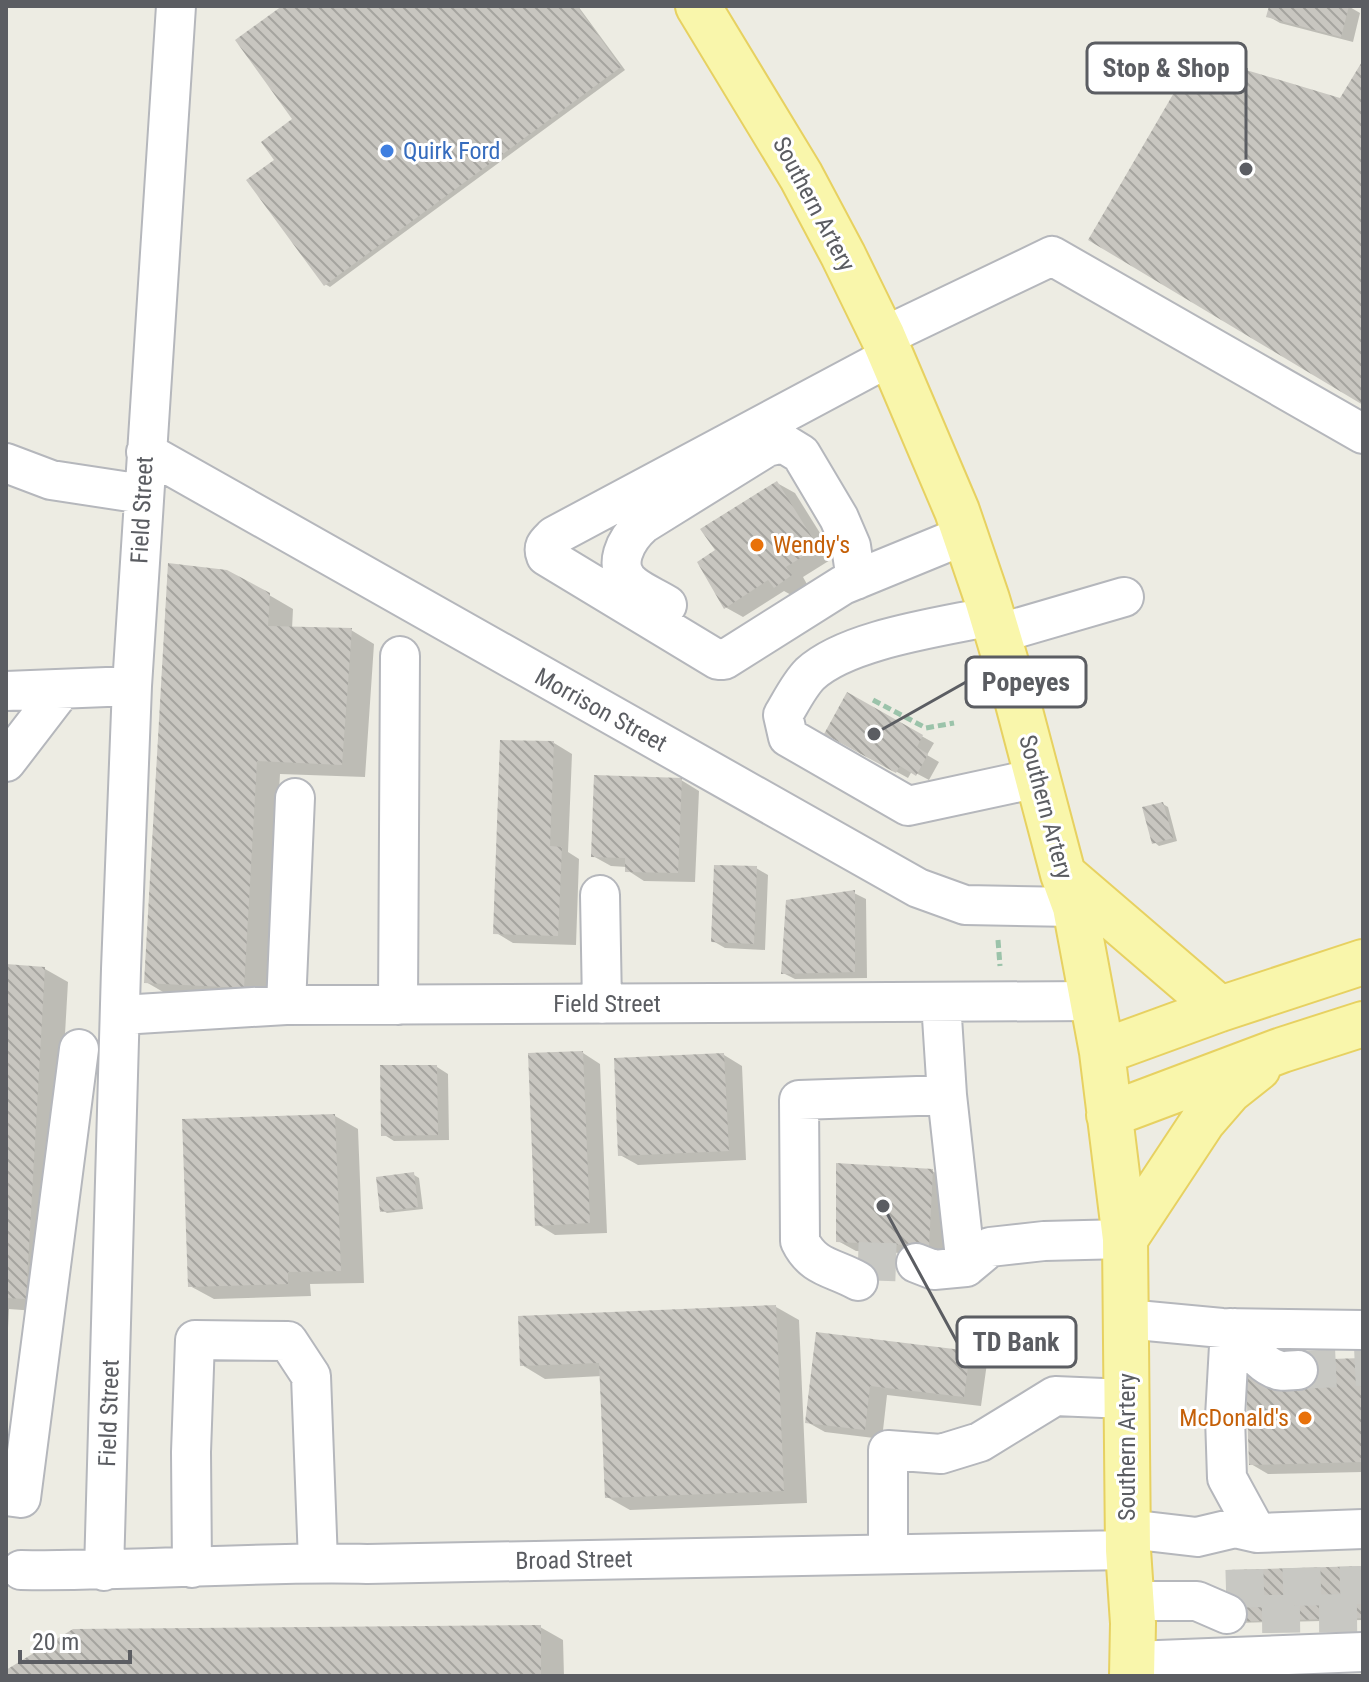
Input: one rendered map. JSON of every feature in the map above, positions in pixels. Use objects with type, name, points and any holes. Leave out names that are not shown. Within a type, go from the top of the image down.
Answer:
[{"type":"main road","name":"Southern Artery","points":[[698,6],[801,176],[887,347],[957,511],[995,625],[1069,890],[1102,1052],[1125,1239],[1129,1560],[1126,1671]]},
{"type":"main road","points":[[1069,890],[1220,1009]]},
{"type":"main road","points":[[1102,1052],[1363,962]]},
{"type":"main road","points":[[1109,1115],[1282,1050],[1363,1024]]},
{"type":"main road","points":[[1125,1239],[1203,1121],[1229,1091],[1282,1050]]},
{"type":"street","name":"Field Street","points":[[104,1571],[132,686],[176,6]]},
{"type":"street","points":[[778,432],[801,454],[839,518],[854,566],[843,585],[724,660],[718,660],[546,556],[545,545],[554,536],[778,432],[887,347],[1052,256],[1363,434]]},
{"type":"street","points":[[778,432],[767,447],[643,524],[625,544],[622,557],[626,578],[716,633],[734,630],[854,566],[965,535]]},
{"type":"street","name":"Morrison Street","points":[[146,452],[918,888],[965,905],[1069,890]]},
{"type":"street","points":[[6,463],[51,480],[143,494]]},
{"type":"street","points":[[1038,778],[908,806],[788,737],[783,715],[810,674],[834,658],[884,640],[995,625],[1124,597]]},
{"type":"street","points":[[398,1005],[400,656]]},
{"type":"street","points":[[6,691],[132,686]]},
{"type":"street","points":[[6,762],[62,689]]},
{"type":"street","points":[[286,1005],[295,798]]},
{"type":"street","points":[[600,895],[602,1004]]},
{"type":"street","name":"Field Street","points":[[121,1015],[286,1005],[1093,1001]]},
{"type":"street","points":[[941,1002],[947,1095],[933,1270],[990,1247],[1044,1241],[1125,1239]]},
{"type":"street","points":[[6,1496],[21,1498],[79,1049]]},
{"type":"street","points":[[851,1270],[818,1265],[806,1254],[800,1241],[799,1100],[947,1095]]},
{"type":"street","points":[[1126,1319],[1232,1328],[1363,1330]]},
{"type":"street","points":[[1232,1328],[1252,1350],[1278,1371],[1298,1370]]},
{"type":"street","points":[[1232,1328],[1225,1417],[1227,1478],[1262,1533]]},
{"type":"street","points":[[192,1568],[191,1452],[195,1340],[288,1341],[311,1376],[318,1562]]},
{"type":"street","points":[[888,1554],[888,1450],[941,1454],[980,1442],[1055,1396],[1127,1399]]},
{"type":"street","points":[[1262,1533],[1306,1514],[1363,1512]]},
{"type":"street","points":[[1129,1560],[1235,1528],[1262,1533],[1363,1529]]},
{"type":"street","name":"Broad Street","points":[[11,1579],[104,1571],[318,1562],[888,1554],[1129,1560]]},
{"type":"street","points":[[1129,1560],[1217,1601]]},
{"type":"street","points":[[1126,1671],[1363,1652]]},
{"type":"path","points":[[873,700],[926,728],[954,723]]},
{"type":"path","points":[[998,939],[1001,979]]},
{"type":"building","name":"Quirk Ford","points":[[282,6],[577,6],[621,67],[324,286],[246,180],[274,160],[261,142],[292,119],[235,40]]},
{"type":"building","points":[[1269,6],[1349,6],[1341,37],[1266,17]]},
{"type":"building","points":[[1196,55],[1340,98],[1363,60],[1363,405],[1088,240]]},
{"type":"building","points":[[777,481],[818,547],[786,567],[792,575],[774,588],[768,580],[724,609],[697,562],[715,550],[700,529]]},
{"type":"building","points":[[168,563],[227,570],[270,593],[268,626],[352,628],[342,765],[257,761],[244,988],[144,983]]},
{"type":"building","points":[[847,692],[923,735],[917,747],[928,754],[916,776],[900,766],[896,773],[824,734]]},
{"type":"building","points":[[500,740],[554,741],[550,846],[562,847],[558,936],[493,934]]},
{"type":"building","points":[[594,775],[682,778],[678,873],[625,872],[625,858],[591,857]]},
{"type":"building","points":[[1163,802],[1173,838],[1152,844],[1142,807]]},
{"type":"building","points":[[714,865],[757,866],[754,944],[711,942]]},
{"type":"building","points":[[855,890],[855,972],[781,974],[786,900]]},
{"type":"building","points":[[6,964],[45,967],[26,1299],[6,1298]]},
{"type":"building","points":[[583,1051],[590,1223],[535,1226],[528,1053]]},
{"type":"building","points":[[724,1053],[729,1151],[618,1156],[614,1058]]},
{"type":"building","points":[[380,1065],[437,1065],[438,1135],[381,1136]]},
{"type":"building","points":[[335,1114],[341,1271],[288,1272],[288,1284],[188,1287],[182,1119]]},
{"type":"building","points":[[836,1163],[933,1169],[929,1246],[836,1242]]},
{"type":"building","points":[[414,1172],[418,1207],[380,1212],[376,1177]]},
{"type":"building","points":[[776,1305],[784,1491],[605,1498],[599,1363],[520,1366],[518,1316]]},
{"type":"building","points":[[816,1332],[970,1351],[964,1397],[870,1386],[865,1430],[805,1423]]},
{"type":"building","name":"McDonald's","points":[[1363,1358],[1363,1462],[1249,1465],[1246,1374],[1298,1373],[1298,1360]]},
{"type":"building","points":[[1363,1566],[1363,1618],[1227,1622],[1226,1570]]},
{"type":"building","points":[[541,1625],[541,1676],[6,1676],[6,1670],[73,1629]]},
{"type":"tunnel","points":[[858,1261],[916,1263]]},
{"type":"tunnel","points":[[1298,1370],[1363,1367]]},
{"type":"tunnel","points":[[1226,1589],[1363,1585]]},
{"type":"tunnel","points":[[1262,1614],[1363,1613]]},
{"type":"place","name":"Quirk Ford","points":[[387,151]]},
{"type":"place","name":"Stop & Shop","points":[[1246,169]]},
{"type":"place","name":"Wendy's","points":[[757,545]]},
{"type":"place","name":"Popeyes","points":[[874,734]]},
{"type":"place","name":"TD Bank","points":[[883,1206]]},
{"type":"place","name":"McDonald's","points":[[1305,1418]]}]
